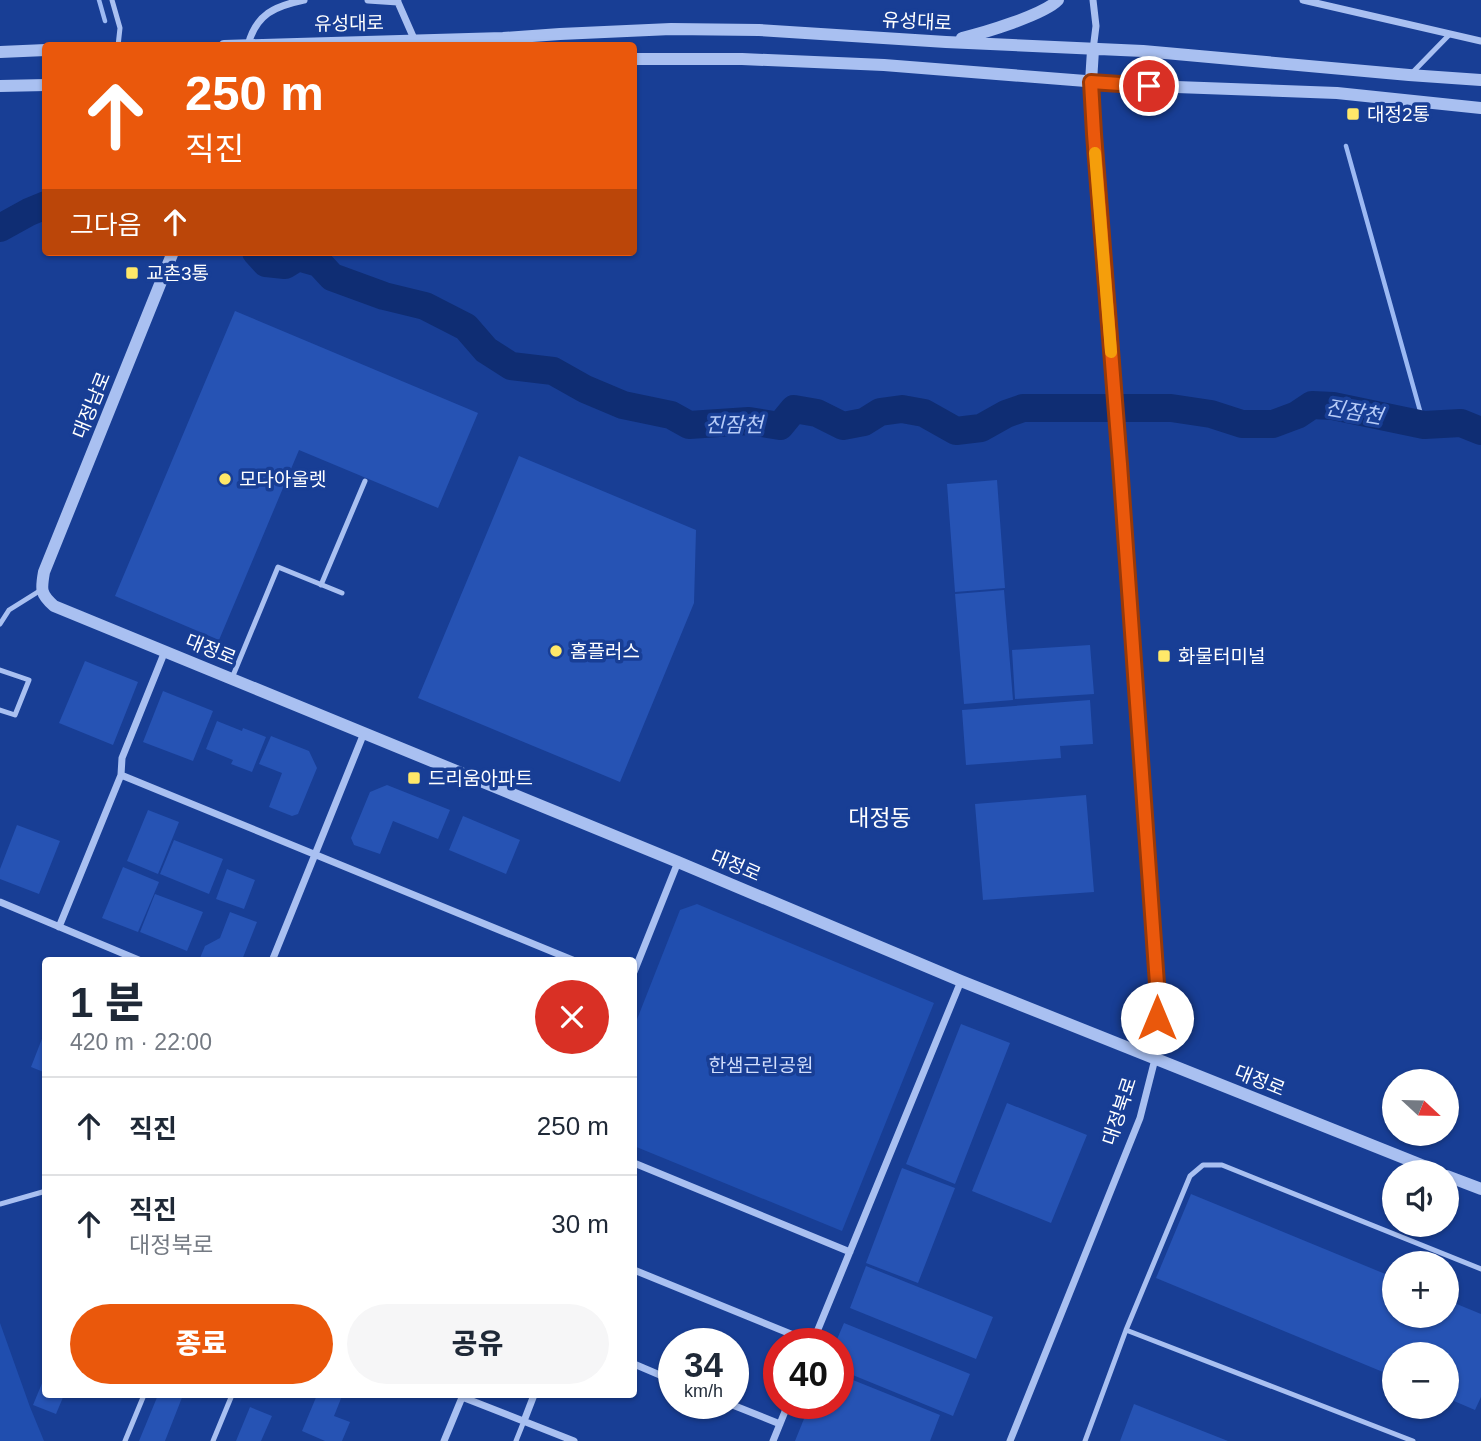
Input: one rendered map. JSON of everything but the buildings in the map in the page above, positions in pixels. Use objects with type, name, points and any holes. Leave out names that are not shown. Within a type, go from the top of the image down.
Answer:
[{"type":"street","points":[[249,42],[263,16],[284,4],[304,0]]},
{"type":"street","points":[[368,0],[398,1],[415,41]]},
{"type":"street","points":[[946,42],[1007,24],[1053,5],[1058,0]]},
{"type":"street","points":[[1091,82],[1096,26],[1093,0]]},
{"type":"street","points":[[1303,0],[1481,40]]},
{"type":"street","name":"유성대로","points":[[373,42],[671,29],[759,30],[1143,51],[1481,80]]},
{"type":"street","points":[[0,52],[42,50]]},
{"type":"street","points":[[637,59],[742,59],[884,65],[1091,82],[1336,93],[1481,108]]},
{"type":"street","name":"대정북로","points":[[1010,1441],[1140,1118],[1155,1059],[1158,998],[1091,82]]},
{"type":"street","points":[[0,86],[42,85]]},
{"type":"street","name":"대정남로","points":[[41,590],[44,572],[171,256]]},
{"type":"street","name":"대정로","points":[[41,590],[54,606],[961,981],[1409,1160]]},
{"type":"street","points":[[59,927],[121,775],[122,758],[165,651]]},
{"type":"street","points":[[274,957],[365,733]]},
{"type":"street","points":[[121,775],[565,957]]},
{"type":"street","points":[[637,964],[678,862]]},
{"type":"street","points":[[0,902],[131,957]]},
{"type":"street","points":[[819,1328],[961,981]]},
{"type":"street","points":[[637,1164],[850,1252]]},
{"type":"street","points":[[1459,1181],[1481,1189]]},
{"type":"street","points":[[637,1271],[774,1328]]},
{"type":"street","points":[[637,1365],[658,1374]]},
{"type":"street","points":[[444,1441],[459,1398]]},
{"type":"street","points":[[467,1398],[574,1441]]},
{"type":"street","points":[[524,1421],[533,1398]]},
{"type":"street","points":[[749,1412],[779,1424]]},
{"type":"street","points":[[773,1441],[781,1419]]},
{"type":"lane","points":[[113,0],[120,28],[118,42]]},
{"type":"lane","points":[[1409,75],[1450,34]]},
{"type":"lane","points":[[321,584],[365,481]]},
{"type":"lane","points":[[232,678],[278,567],[342,593]]},
{"type":"lane","points":[[0,624],[9,610],[41,590]]},
{"type":"lane","points":[[0,670],[29,680],[15,715],[0,710]]},
{"type":"lane","points":[[1085,1441],[1126,1330],[1190,1177],[1203,1165],[1222,1165],[1481,1269]]},
{"type":"lane","points":[[0,1204],[42,1192]]},
{"type":"lane","points":[[1126,1330],[1413,1441]]},
{"type":"lane","points":[[125,1441],[143,1398]]},
{"type":"lane","points":[[213,1441],[231,1398]]},
{"type":"lane","points":[[516,1441],[524,1421]]},
{"type":"green space","name":"한샘근린공원","points":[[697,904],[934,1003],[842,1231],[637,1147],[637,1019],[680,910]]},
{"type":"green space","points":[[0,1323],[30,1407],[44,1441],[0,1441]]},
{"type":"waterway","points":[[99,0],[105,21]]},
{"type":"waterway","points":[[1346,146],[1424,425]]},
{"type":"waterway","name":"진잠천","points":[[0,228],[42,207]]},
{"type":"waterway","name":"진잠천","points":[[260,256],[266,263],[285,265],[298,257],[319,263],[332,277],[384,296],[425,306],[466,327],[486,350],[511,366],[553,371],[585,389],[623,405],[671,415],[689,425],[749,421],[780,426],[794,409],[817,413],[843,426],[864,422],[880,412],[902,409],[924,413],[956,431],[981,428],[1023,408],[1171,408],[1211,414],[1242,424],[1273,424],[1297,415],[1312,405],[1333,406],[1424,425],[1461,423],[1481,431]]},
{"type":"slow traffic","points":[[1095,153],[1111,352]]},
{"type":"place","name":"대정2통","points":[[1353,114]]},
{"type":"place","name":"교촌3통","points":[[132,273]]},
{"type":"place","name":"모다아울렛","points":[[225,479]]},
{"type":"place","name":"홈플러스","points":[[556,651]]},
{"type":"place","name":"화물터미널","points":[[1164,656]]},
{"type":"place","name":"드리움아파트","points":[[414,778]]},
{"type":"district","name":"대정동","points":[[880,818]]},
{"type":"route","points":[[1149,86],[1091,82],[1158,998],[1157,1018]]}]
